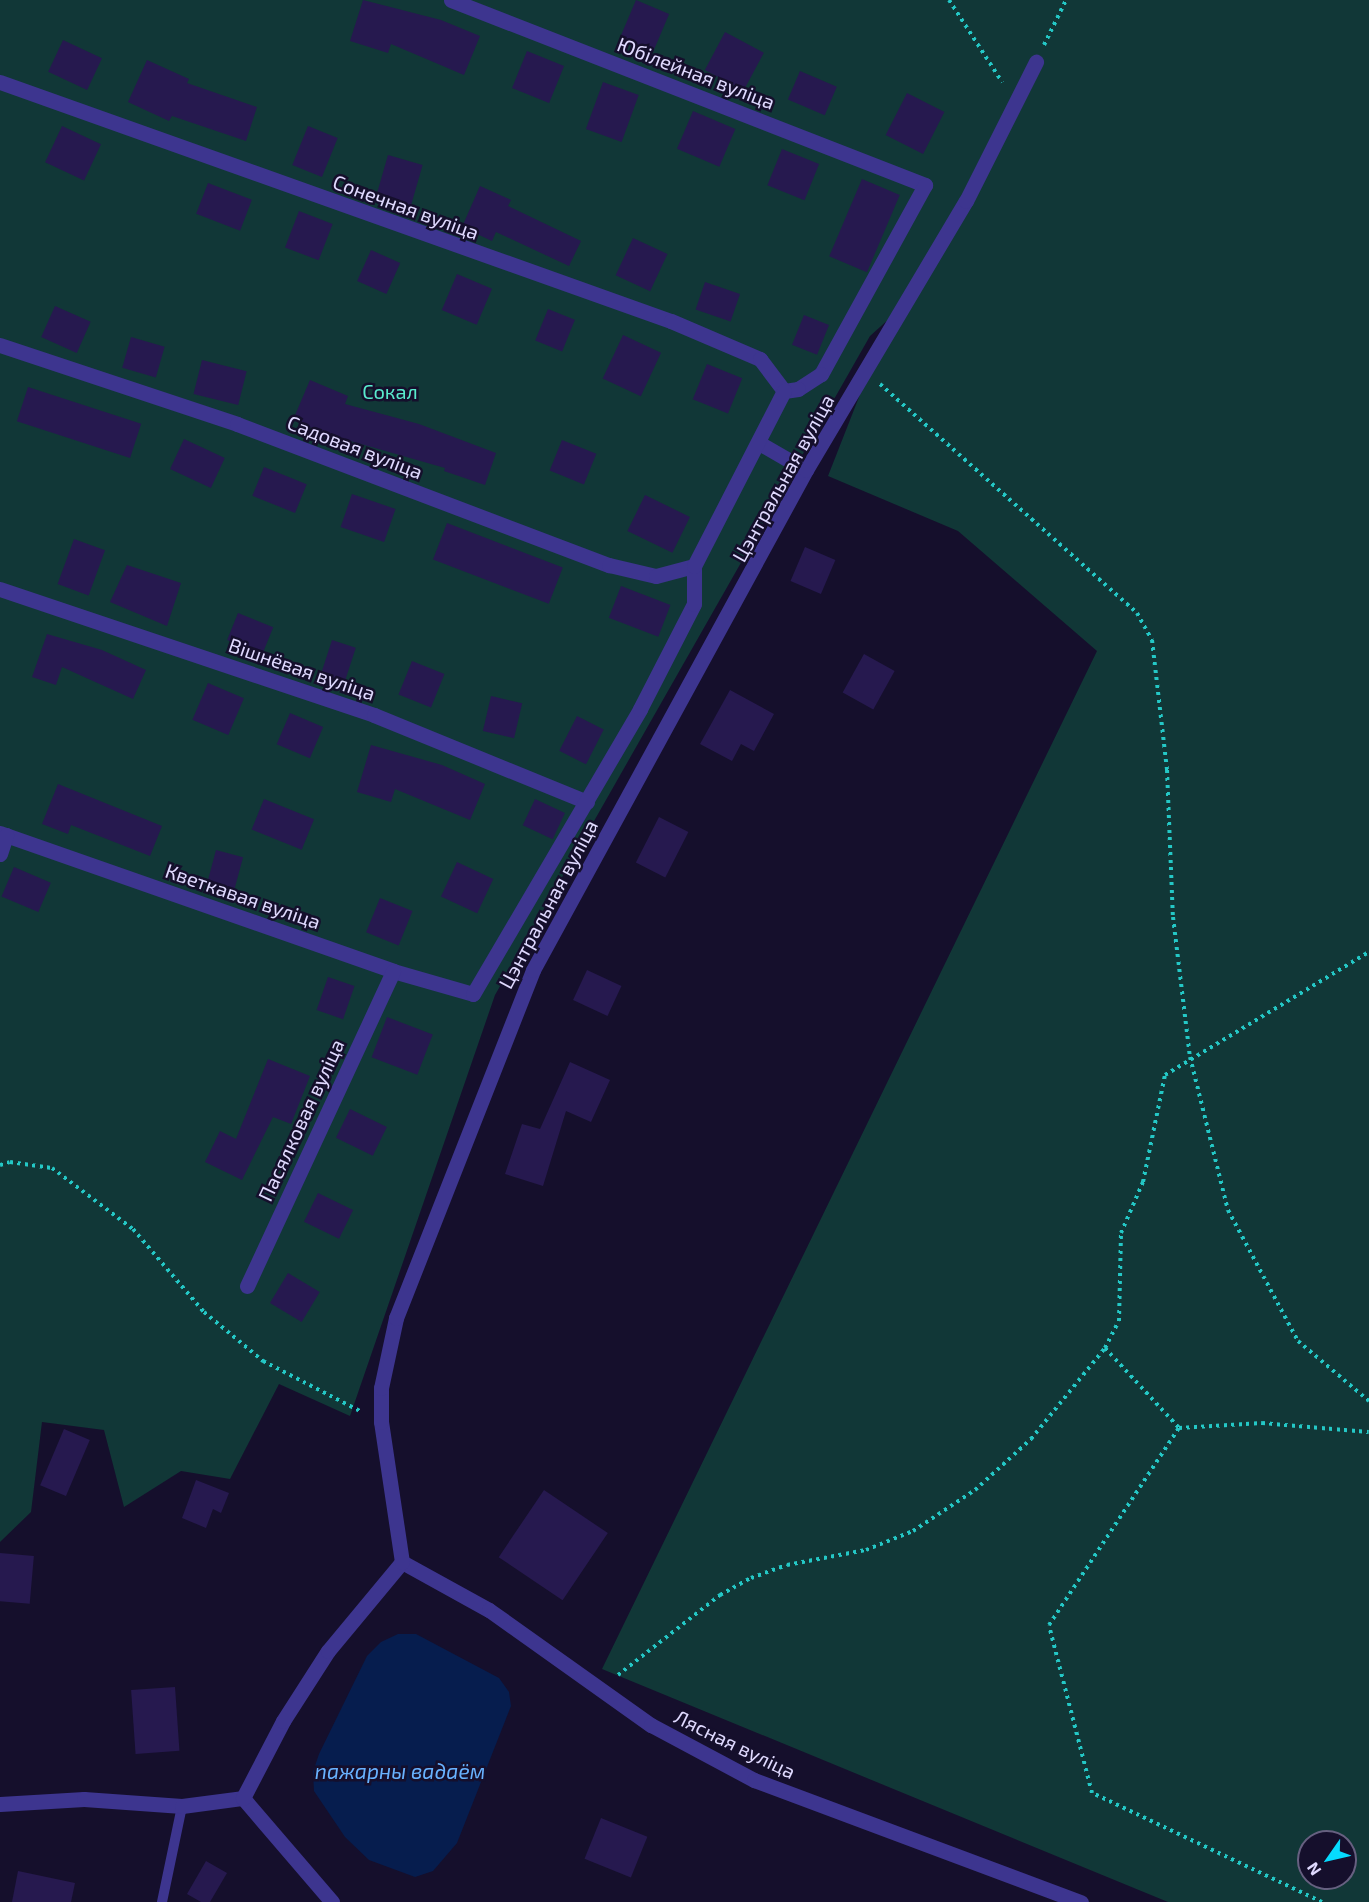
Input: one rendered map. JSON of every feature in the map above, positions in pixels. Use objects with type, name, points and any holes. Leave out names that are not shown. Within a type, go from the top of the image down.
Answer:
[{"type":"street","name":"Юбілейная вуліца","points":[[451,0],[925,185],[821,374],[798,388],[784,391]]},
{"type":"street","name":"Цэнтральная вуліца","points":[[402,1562],[381,1422],[381,1388],[396,1318],[532,970],[806,470],[867,374],[966,201],[1013,103],[1036,62]]},
{"type":"street","name":"Сонечная вуліца","points":[[0,82],[671,321],[760,359],[784,391]]},
{"type":"street","name":"Садовая вуліца","points":[[0,345],[237,424],[609,565],[656,576],[694,566]]},
{"type":"street","points":[[587,802],[694,604],[694,566],[784,391]]},
{"type":"street","points":[[759,443],[806,470]]},
{"type":"street","name":"Вішнёвая вуліца","points":[[0,589],[374,715],[587,802]]},
{"type":"street","name":"Кветкавая вуліца","points":[[3,834],[393,971],[473,994],[587,802]]},
{"type":"street","points":[[0,854],[3,834]]},
{"type":"street","name":"Пасялковая вуліца","points":[[247,1286],[393,971]]},
{"type":"street","points":[[243,1798],[267,1748],[328,1651],[402,1562]]},
{"type":"street","name":"Лясная вуліца","points":[[402,1562],[489,1610],[651,1725],[754,1780],[1081,1902]]},
{"type":"street","points":[[0,1804],[84,1799],[182,1806],[243,1798]]},
{"type":"street","points":[[243,1798],[332,1902]]},
{"type":"lane","points":[[162,1902],[182,1806]]},
{"type":"path","points":[[949,0],[1013,103]]},
{"type":"path","points":[[1036,62],[1066,0]]},
{"type":"path","points":[[867,374],[897,397],[1137,613],[1152,640],[1167,770],[1173,917],[1190,1057],[1228,1210],[1298,1341],[1369,1401]]},
{"type":"path","points":[[601,1688],[720,1595],[751,1578],[787,1565],[866,1550],[913,1531],[975,1491],[1031,1439],[1105,1348],[1119,1321],[1121,1233],[1143,1182],[1165,1075],[1190,1057],[1369,952]]},
{"type":"path","points":[[0,1165],[10,1162],[52,1168],[133,1229],[204,1312],[263,1360],[381,1422]]},
{"type":"path","points":[[1105,1348],[1179,1428]]},
{"type":"path","points":[[1179,1428],[1262,1423],[1369,1432]]},
{"type":"path","points":[[1179,1428],[1049,1625],[1092,1794],[1322,1902]]},
{"type":"green space","name":"Сокал","points":[[0,0],[1369,0],[1369,1902],[1168,1902],[602,1669],[1097,651],[958,531],[828,476],[890,318],[870,336],[495,995],[350,1416],[279,1384],[230,1479],[181,1471],[124,1507],[104,1430],[42,1422],[31,1512],[0,1542]]},
{"type":"water","name":"пажарны вадаём","points":[[398,1634],[416,1634],[499,1678],[509,1692],[511,1706],[457,1843],[433,1871],[415,1877],[369,1860],[345,1837],[314,1791],[313,1772],[319,1754],[367,1656],[381,1642]]},
{"type":"building","points":[[363,0],[441,20],[480,36],[464,75],[391,44],[388,53],[350,41]]},
{"type":"building","points":[[636,0],[669,14],[653,52],[620,38]]},
{"type":"building","points":[[725,32],[764,53],[744,91],[705,70]]},
{"type":"building","points":[[63,40],[102,58],[87,90],[48,72]]},
{"type":"building","points":[[527,51],[564,66],[549,103],[512,88]]},
{"type":"building","points":[[147,60],[189,79],[187,83],[257,107],[246,141],[172,116],[169,121],[128,102]]},
{"type":"building","points":[[800,71],[837,87],[825,115],[788,100]]},
{"type":"building","points":[[603,82],[639,95],[622,142],[586,129]]},
{"type":"building","points":[[907,93],[944,112],[923,154],[886,135]]},
{"type":"building","points":[[693,111],[735,129],[719,167],[677,149]]},
{"type":"building","points":[[62,126],[101,144],[84,180],[45,162]]},
{"type":"building","points":[[308,126],[338,138],[322,177],[292,165]]},
{"type":"building","points":[[782,149],[819,164],[804,200],[767,185]]},
{"type":"building","points":[[388,155],[423,165],[410,207],[376,197]]},
{"type":"building","points":[[862,179],[900,195],[867,272],[829,256]]},
{"type":"building","points":[[208,183],[252,200],[240,231],[196,214]]},
{"type":"building","points":[[480,186],[511,200],[508,206],[581,241],[569,266],[496,232],[492,241],[462,227]]},
{"type":"building","points":[[299,211],[333,224],[319,260],[285,247]]},
{"type":"building","points":[[633,238],[667,254],[650,291],[616,275]]},
{"type":"building","points":[[371,250],[400,263],[386,294],[357,281]]},
{"type":"building","points":[[457,274],[492,289],[477,325],[442,310]]},
{"type":"building","points":[[705,282],[740,294],[731,321],[696,309]]},
{"type":"building","points":[[55,306],[91,322],[77,353],[41,337]]},
{"type":"building","points":[[548,309],[575,320],[562,351],[535,341]]},
{"type":"building","points":[[804,315],[829,325],[817,355],[792,345]]},
{"type":"building","points":[[623,335],[661,353],[641,396],[603,379]]},
{"type":"building","points":[[131,337],[165,347],[156,377],[122,368]]},
{"type":"building","points":[[202,360],[247,371],[238,405],[194,394]]},
{"type":"building","points":[[707,364],[742,378],[728,413],[693,399]]},
{"type":"building","points":[[310,380],[348,396],[345,404],[419,424],[496,453],[485,485],[444,471],[445,468],[326,434],[293,420]]},
{"type":"building","points":[[28,387],[141,424],[130,458],[17,421]]},
{"type":"building","points":[[184,439],[225,458],[211,488],[170,469]]},
{"type":"building","points":[[562,440],[596,454],[584,484],[550,471]]},
{"type":"building","points":[[264,467],[307,484],[295,513],[252,496]]},
{"type":"building","points":[[352,494],[395,509],[384,542],[341,527]]},
{"type":"building","points":[[645,495],[690,517],[672,553],[627,531]]},
{"type":"building","points":[[447,523],[563,567],[549,604],[433,559]]},
{"type":"building","points":[[74,539],[105,550],[89,595],[58,584]]},
{"type":"building","points":[[805,547],[835,560],[821,594],[791,581]]},
{"type":"building","points":[[127,565],[181,583],[167,626],[110,602]]},
{"type":"building","points":[[621,586],[670,605],[658,637],[609,618]]},
{"type":"building","points":[[238,613],[273,627],[262,654],[227,640]]},
{"type":"building","points":[[47,634],[102,650],[146,670],[133,699],[62,667],[56,685],[32,677]]},
{"type":"building","points":[[332,640],[356,648],[344,683],[321,675]]},
{"type":"building","points":[[864,654],[895,671],[873,709],[843,692]]},
{"type":"building","points":[[412,661],[444,674],[431,707],[399,694]]},
{"type":"building","points":[[208,683],[244,698],[228,735],[192,720]]},
{"type":"building","points":[[730,690],[774,714],[754,751],[741,744],[732,761],[700,744]]},
{"type":"building","points":[[491,696],[522,703],[514,738],[483,731]]},
{"type":"building","points":[[290,713],[323,727],[310,758],[277,744]]},
{"type":"building","points":[[577,716],[604,730],[586,764],[559,751]]},
{"type":"building","points":[[371,745],[442,765],[485,784],[470,820],[395,789],[391,802],[357,792]]},
{"type":"building","points":[[58,784],[162,826],[150,856],[71,825],[68,834],[42,824]]},
{"type":"building","points":[[264,799],[314,819],[302,850],[252,830]]},
{"type":"building","points":[[535,799],[565,813],[553,839],[523,825]]},
{"type":"building","points":[[659,817],[688,832],[665,877],[636,862]]},
{"type":"building","points":[[216,850],[243,857],[235,889],[207,882]]},
{"type":"building","points":[[457,862],[493,879],[477,913],[441,896]]},
{"type":"building","points":[[14,867],[51,883],[38,912],[1,896]]},
{"type":"building","points":[[380,898],[412,911],[399,945],[366,932]]},
{"type":"building","points":[[587,970],[621,986],[607,1016],[573,1000]]},
{"type":"building","points":[[328,977],[354,986],[343,1019],[317,1010]]},
{"type":"building","points":[[387,1017],[433,1035],[417,1075],[372,1057]]},
{"type":"building","points":[[268,1059],[310,1076],[291,1124],[273,1117],[242,1180],[205,1162],[220,1131],[236,1139]]},
{"type":"building","points":[[570,1062],[610,1080],[591,1122],[566,1111],[543,1186],[505,1174],[522,1124],[540,1129]]},
{"type":"building","points":[[350,1109],[387,1127],[373,1156],[336,1138]]},
{"type":"building","points":[[318,1193],[353,1210],[339,1239],[304,1222]]},
{"type":"building","points":[[288,1273],[320,1292],[302,1322],[270,1303]]},
{"type":"building","points":[[64,1429],[90,1440],[66,1496],[40,1485]]},
{"type":"building","points":[[196,1480],[229,1493],[221,1513],[213,1509],[206,1528],[182,1518]]},
{"type":"building","points":[[544,1490],[608,1533],[563,1600],[499,1557]]},
{"type":"building","points":[[0,1553],[34,1556],[30,1604],[0,1601]]},
{"type":"building","points":[[175,1687],[179,1751],[136,1754],[131,1690]]},
{"type":"building","points":[[601,1818],[647,1837],[631,1878],[585,1859]]},
{"type":"building","points":[[206,1861],[227,1873],[210,1902],[201,1902],[187,1894]]},
{"type":"building","points":[[18,1871],[75,1883],[71,1902],[12,1902]]}]
